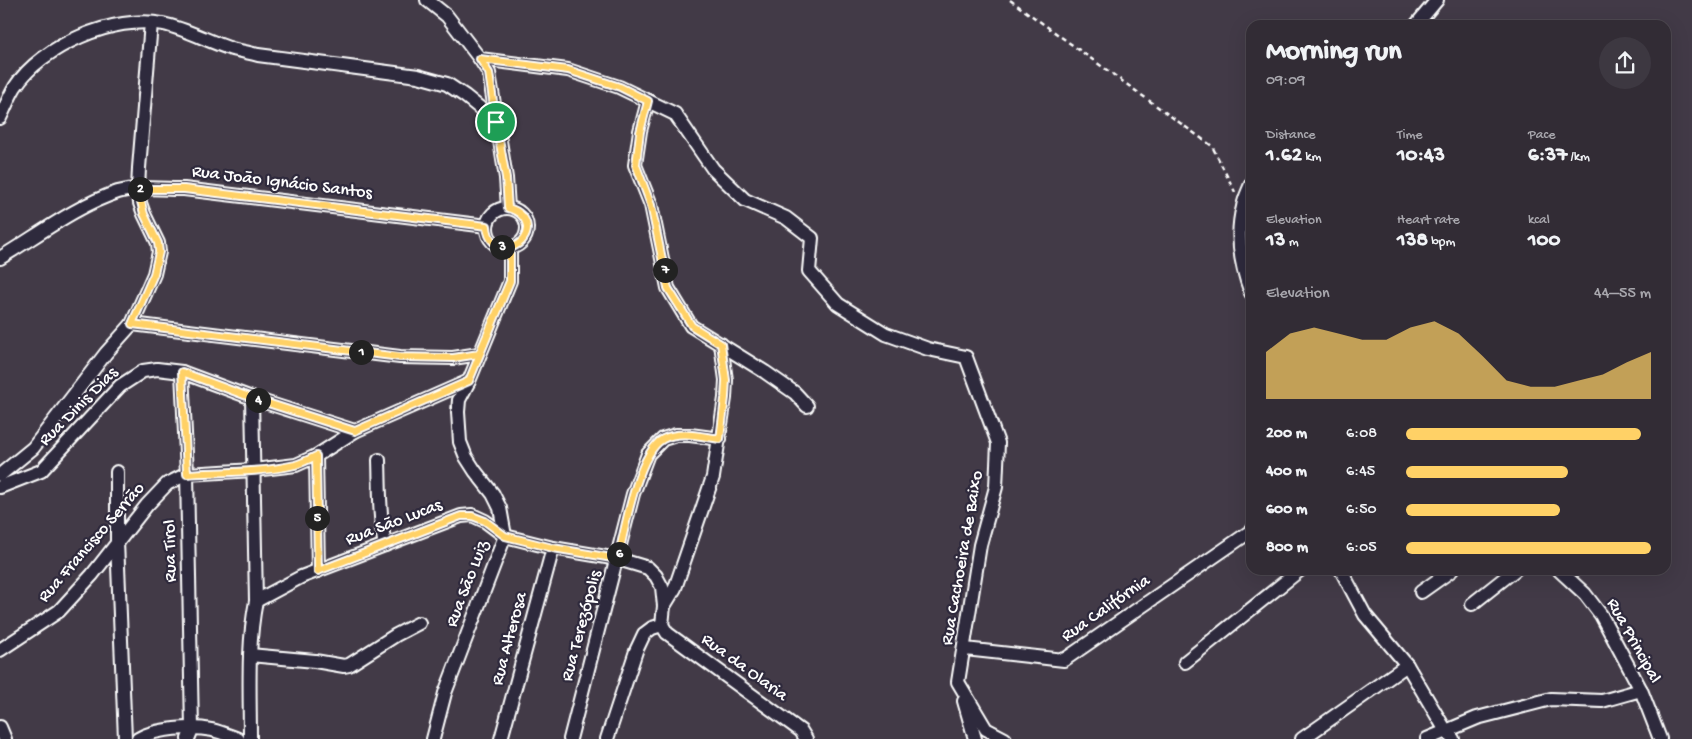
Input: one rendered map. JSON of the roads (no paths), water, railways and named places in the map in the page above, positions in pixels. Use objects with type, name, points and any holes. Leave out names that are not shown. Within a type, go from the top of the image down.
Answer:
[{"type":"street","points":[[427,0],[447,16],[489,73],[506,178],[508,208]]},
{"type":"street","points":[[1420,20],[1437,0]]},
{"type":"street","points":[[0,118],[15,87],[32,67],[54,50],[89,32],[124,24],[151,23],[173,27],[232,49],[258,55],[386,71],[447,84],[465,96],[496,122]]},
{"type":"street","points":[[0,475],[33,448],[106,353],[132,324],[154,274],[159,252],[158,243],[142,208],[138,189],[151,23]]},
{"type":"street","points":[[480,59],[568,70],[620,87],[648,101],[640,132],[636,165],[651,205],[668,288],[692,326],[795,394],[807,406]]},
{"type":"street","name":"Rua Cachoeira de Baixo","points":[[648,101],[674,114],[713,169],[745,200],[786,218],[812,238],[809,271],[838,304],[886,334],[928,349],[966,356],[998,443],[996,487],[980,545],[958,682]]},
{"type":"street","name":"Rua João Ignácio Santos","points":[[0,258],[102,198],[119,192],[138,189],[184,189],[487,226]]},
{"type":"street","points":[[1246,198],[1239,229],[1240,254],[1246,280]]},
{"type":"street","points":[[508,208],[520,213],[527,224],[525,237],[521,242],[510,248],[504,248],[493,242],[487,232],[487,226],[492,215],[497,211],[508,208]]},
{"type":"street","points":[[505,536],[500,508],[493,494],[466,457],[460,442],[458,425],[459,400],[469,381],[510,281],[510,248]]},
{"type":"street","points":[[132,324],[400,357],[453,358],[479,354]]},
{"type":"street","points":[[608,739],[636,651],[644,634],[652,628],[662,625],[664,606],[675,588],[701,517],[713,477],[725,398],[726,380],[721,344]]},
{"type":"street","name":"Rua Dinis Dias","points":[[0,487],[40,472],[120,386],[131,377],[143,371],[182,372],[252,398],[355,431]]},
{"type":"street","name":"Rua Tirol","points":[[182,372],[187,474],[190,734]]},
{"type":"street","points":[[355,431],[469,381]]},
{"type":"street","points":[[250,739],[250,655],[252,621],[256,601],[252,398]]},
{"type":"street","name":"Rua Francisco Serrão","points":[[0,650],[59,611],[92,575],[147,505],[167,484],[187,474],[254,470],[296,465],[316,456],[355,431]]},
{"type":"street","name":"Rua Terezópolis","points":[[570,739],[634,494],[648,454],[663,439],[676,435],[690,434],[720,439]]},
{"type":"street","points":[[316,456],[318,571]]},
{"type":"street","points":[[379,460],[385,546]]},
{"type":"street","points":[[118,472],[118,541],[125,739]]},
{"type":"street","name":"Rua São Lucas","points":[[256,601],[292,581],[461,516],[472,516],[485,521],[505,536]]},
{"type":"street","name":"Rua Califórnia","points":[[964,649],[1064,660],[1246,533]]},
{"type":"street","name":"Rua São Luiz","points":[[433,739],[445,693],[505,536],[553,548],[618,559],[648,568],[656,576],[662,587],[664,606]]},
{"type":"street","name":"Rua Alterosa","points":[[501,739],[553,548]]},
{"type":"street","points":[[1185,662],[1294,575]]},
{"type":"street","points":[[1344,575],[1365,615],[1407,665],[1449,735]]},
{"type":"street","points":[[1421,592],[1445,575]]},
{"type":"street","points":[[1472,604],[1509,575]]},
{"type":"street","name":"Rua Principal","points":[[1564,575],[1585,594],[1602,615],[1641,690],[1660,739]]},
{"type":"street","points":[[250,655],[344,666],[349,665],[396,635],[419,623]]},
{"type":"street","name":"Rua da Olaria","points":[[662,625],[667,633],[801,731],[806,739]]},
{"type":"street","points":[[1302,739],[1407,665]]},
{"type":"street","points":[[958,682],[975,739]]},
{"type":"street","points":[[958,682],[986,729],[1005,739]]},
{"type":"street","points":[[1427,739],[1449,735],[1477,718],[1551,699],[1602,701],[1641,690]]},
{"type":"street","points":[[0,727],[5,739]]},
{"type":"street","points":[[138,739],[159,732],[190,734],[211,730],[238,739]]}]
